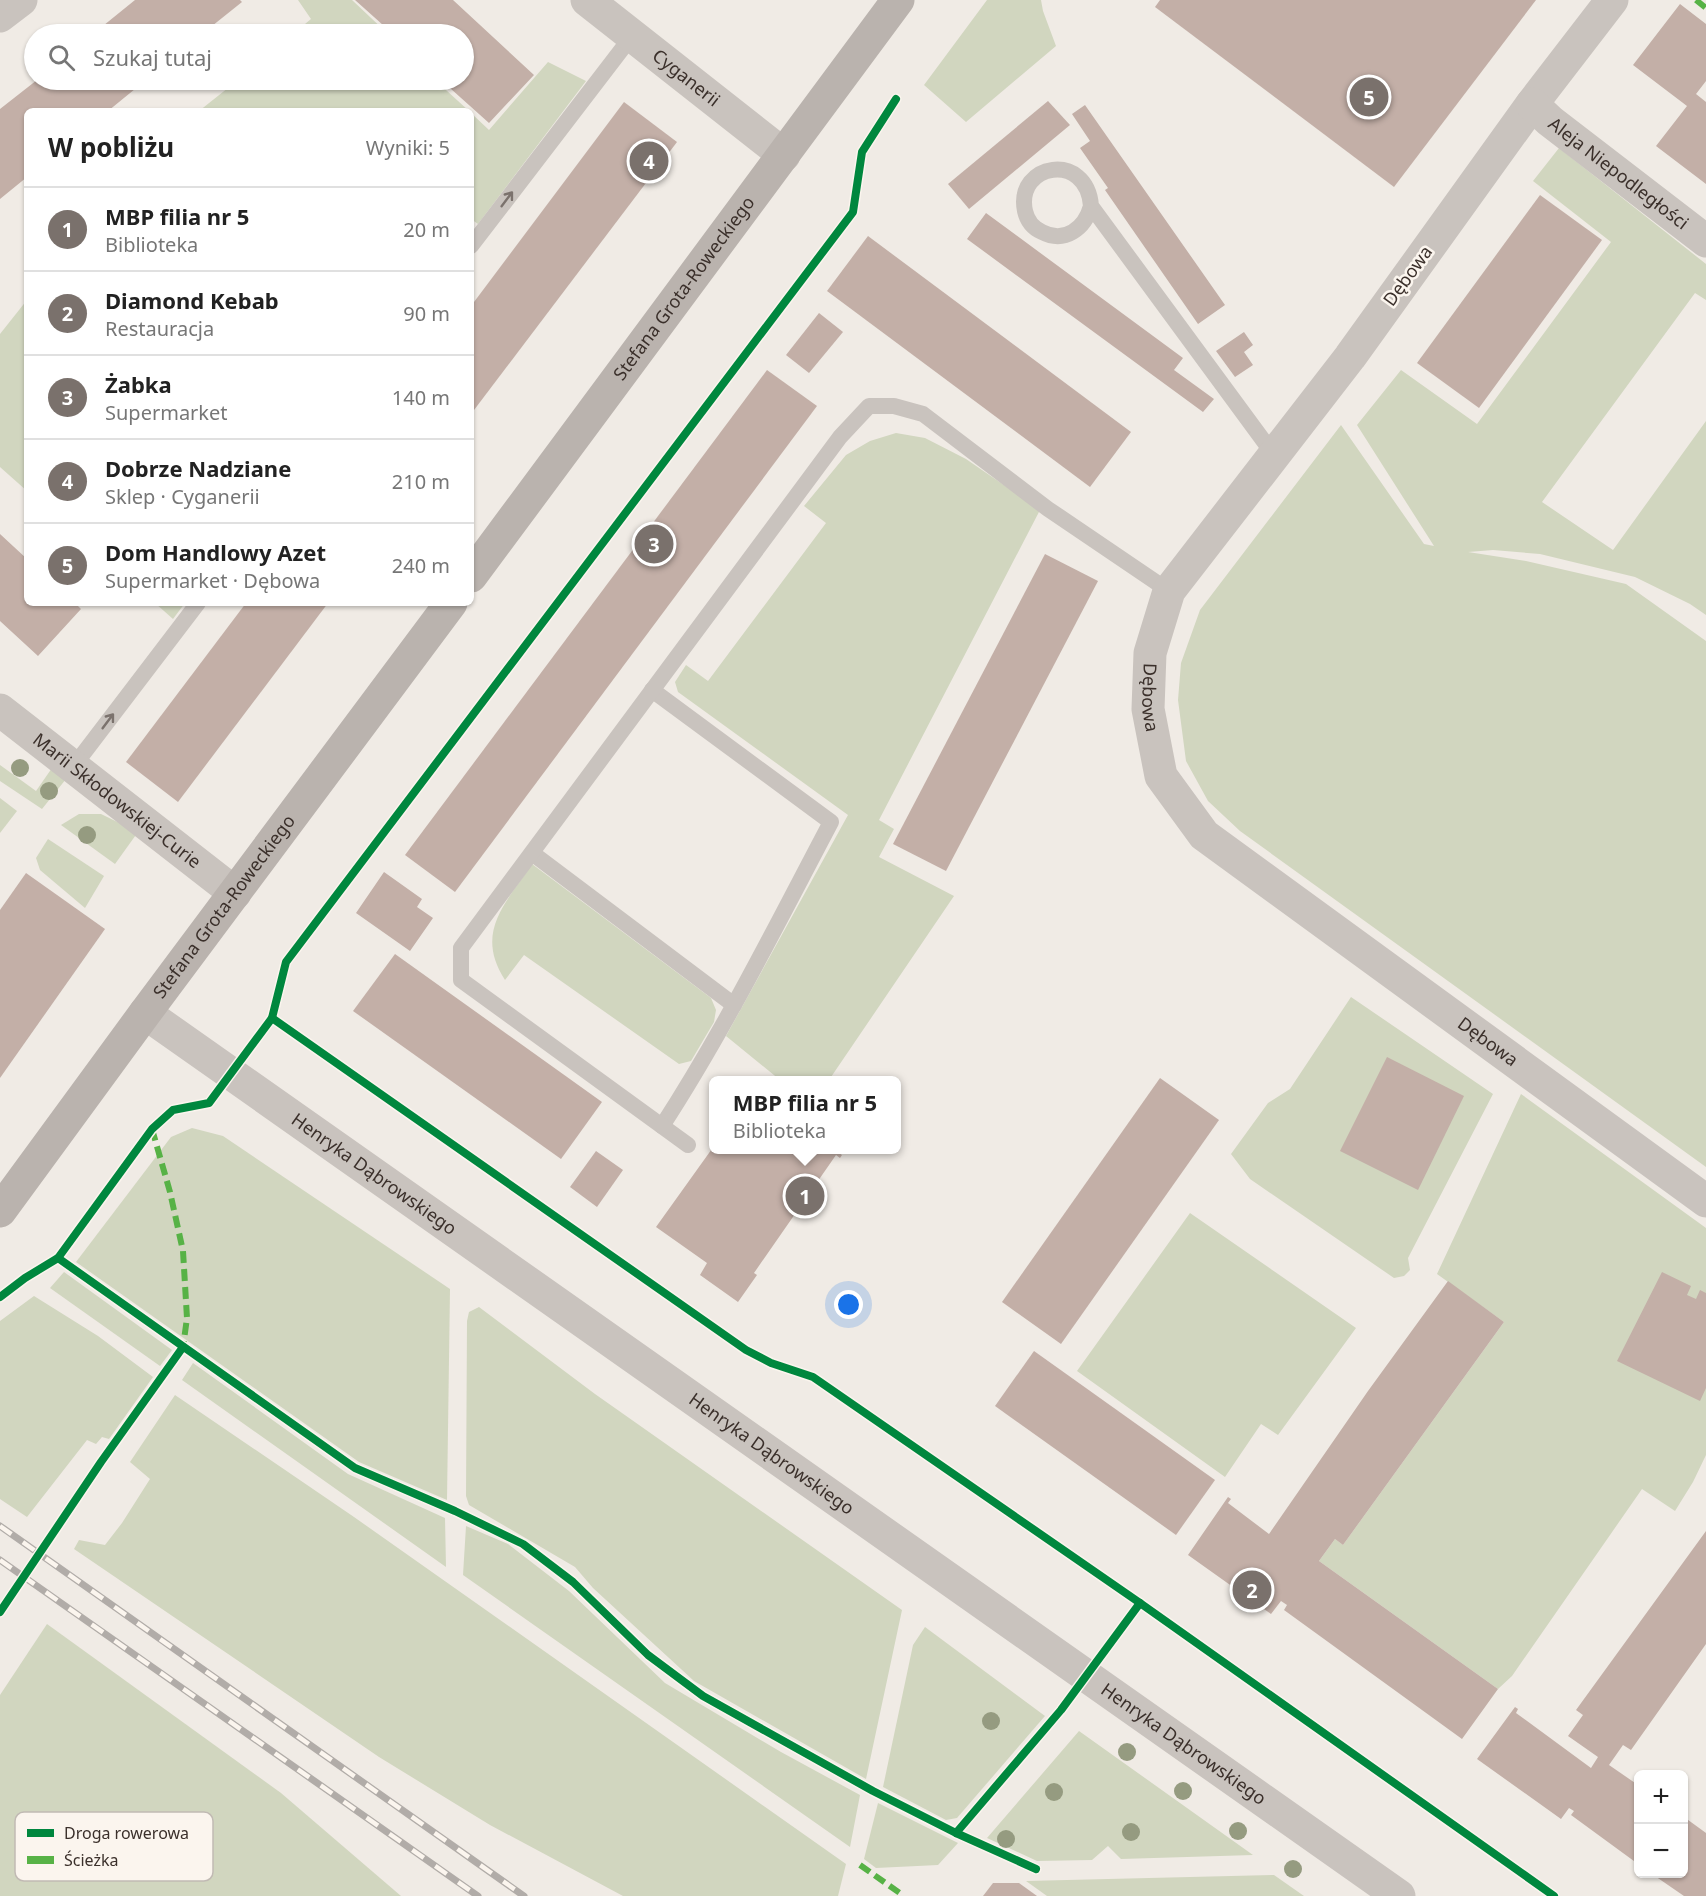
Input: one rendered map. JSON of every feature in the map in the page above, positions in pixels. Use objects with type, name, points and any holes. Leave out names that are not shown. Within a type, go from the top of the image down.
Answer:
[{"type":"street","points":[[0,16],[21,0]]},
{"type":"street","name":"Cyganerii","points":[[587,0],[784,155]]},
{"type":"street","name":"Stefana Grota-Roweckiego","points":[[474,572],[898,0]]},
{"type":"street","name":"Dębowa","points":[[1611,0],[1532,104],[1350,357],[1169,591],[1150,653],[1148,709],[1161,776],[1204,835],[1706,1201]]},
{"type":"street","name":"Aleja Niepodległości","points":[[1532,104],[1550,121],[1706,241]]},
{"type":"street","name":"Stefana Grota-Roweckiego","points":[[0,1211],[449,606]]},
{"type":"street","name":"Marii Skłodowskiej-Curie","points":[[0,710],[235,893]]},
{"type":"street","name":"Henryka Dąbrowskiego","points":[[145,1013],[1399,1896]]},
{"type":"lane","points":[[474,242],[632,36]]},
{"type":"lane","points":[[1091,206],[1088,217],[1074,232],[1063,236],[1051,236],[1032,225],[1023,204],[1025,192],[1030,183],[1049,170],[1060,169],[1079,177],[1086,186],[1091,206],[1274,455]]},
{"type":"lane","points":[[688,1145],[461,980],[460,948],[840,437],[869,406],[894,406],[923,414],[1048,509],[1169,591]]},
{"type":"lane","points":[[72,767],[196,606]]},
{"type":"lane","points":[[652,690],[831,822],[734,1005],[694,1076],[662,1126]]},
{"type":"lane","points":[[531,853],[734,1005]]},
{"type":"green space","points":[[298,0],[352,0],[377,24],[305,24],[311,19]]},
{"type":"green space","points":[[987,0],[1041,0],[1056,46],[966,122],[924,85]]},
{"type":"green space","points":[[548,62],[586,81],[478,224],[474,221],[474,116],[489,130]]},
{"type":"green space","points":[[225,90],[446,90],[466,108],[203,108]]},
{"type":"green space","points":[[1559,148],[1706,264],[1706,300],[1695,293],[1542,502],[1613,550],[1706,421],[1706,615],[1690,604],[1635,577],[1540,554],[1493,550],[1468,552],[1526,561],[1626,584],[1706,641],[1706,1167],[1240,831],[1208,801],[1186,761],[1178,700],[1181,663],[1200,610],[1341,425],[1424,544],[1434,546],[1357,425],[1401,370],[1477,424],[1611,242],[1533,181]]},
{"type":"green space","points":[[24,304],[24,488],[0,467],[0,334]]},
{"type":"green space","points":[[896,433],[925,438],[966,459],[1040,510],[879,820],[894,829],[879,857],[954,896],[832,1076],[775,1076],[726,1036],[848,815],[678,692],[675,682],[686,665],[708,681],[826,523],[804,506],[846,455],[870,441]]},
{"type":"green space","points":[[158,606],[183,606],[173,619]]},
{"type":"green space","points":[[0,765],[36,791],[52,768],[66,779],[42,809],[0,781]]},
{"type":"green space","points":[[0,798],[17,811],[0,833]]},
{"type":"green space","points":[[79,814],[101,814],[138,832],[115,864],[61,825]]},
{"type":"green space","points":[[48,839],[104,876],[85,908],[40,870],[36,858]]},
{"type":"green space","points":[[532,864],[711,998],[716,1010],[714,1022],[691,1061],[679,1064],[524,955],[505,980],[496,963],[492,947],[493,932],[504,905]]},
{"type":"green space","points":[[1351,997],[1493,1094],[1408,1258],[1410,1270],[1404,1276],[1394,1278],[1250,1179],[1231,1154],[1268,1103],[1290,1089]]},
{"type":"green space","points":[[1521,1094],[1706,1228],[1706,1455],[1675,1511],[1642,1489],[1512,1676],[1498,1689],[1319,1561],[1335,1539],[1343,1545],[1504,1322],[1437,1274]]},
{"type":"green space","points":[[192,1128],[223,1136],[450,1289],[447,1500],[359,1462],[76,1262],[171,1137]]},
{"type":"green space","points":[[1190,1213],[1356,1328],[1278,1435],[1261,1424],[1225,1477],[1077,1371]]},
{"type":"green space","points":[[64,1272],[172,1350],[160,1366],[50,1288]]},
{"type":"green space","points":[[34,1296],[98,1336],[153,1377],[109,1439],[102,1437],[96,1444],[87,1440],[27,1517],[0,1499],[0,1321]]},
{"type":"green space","points":[[479,1307],[595,1394],[902,1610],[866,1779],[694,1681],[593,1588],[575,1567],[469,1505],[466,1496],[467,1321],[469,1312]]},
{"type":"green space","points":[[193,1363],[348,1474],[445,1518],[446,1567],[182,1380]]},
{"type":"green space","points":[[175,1395],[354,1517],[846,1864],[838,1896],[623,1896],[490,1825],[379,1757],[74,1549],[79,1540],[105,1545],[122,1523],[150,1479],[130,1462]]},
{"type":"green space","points":[[466,1526],[508,1544],[569,1591],[665,1683],[781,1752],[860,1795],[850,1847],[463,1575]]},
{"type":"green space","points":[[47,1624],[281,1793],[401,1896],[0,1896],[0,1695]]},
{"type":"green space","points":[[925,1627],[1045,1716],[957,1818],[946,1820],[883,1787],[913,1645]]},
{"type":"green space","points":[[1079,1731],[1253,1855],[1121,1859],[1108,1846],[1092,1860],[1037,1861],[987,1838]]},
{"type":"green space","points":[[878,1803],[958,1843],[938,1865],[876,1868],[864,1859]]},
{"type":"green space","points":[[1274,1875],[1304,1896],[1047,1896],[1026,1881]]},
{"type":"building","points":[[135,0],[240,0],[242,2],[214,24],[105,24]]},
{"type":"building","points":[[355,0],[453,0],[534,75],[489,123],[452,90],[474,90],[474,24],[382,24]]},
{"type":"building","points":[[1160,0],[1536,0],[1394,187],[1155,7]]},
{"type":"building","points":[[1680,4],[1706,24],[1706,81],[1696,94],[1706,102],[1706,184],[1656,146],[1687,106],[1633,65]]},
{"type":"building","points":[[24,90],[134,90],[112,108],[24,108],[24,179],[0,199],[0,109]]},
{"type":"building","points":[[1048,101],[1070,125],[969,209],[948,184]]},
{"type":"building","points":[[624,102],[677,142],[474,410],[474,302]]},
{"type":"building","points":[[1085,105],[1225,305],[1198,324],[1105,190],[1108,188],[1080,148],[1090,141],[1072,114]]},
{"type":"building","points":[[1540,195],[1602,240],[1479,408],[1417,363]]},
{"type":"building","points":[[986,213],[1183,358],[1174,370],[1214,399],[1203,412],[967,239]]},
{"type":"building","points":[[868,236],[1131,432],[1090,487],[827,291]]},
{"type":"building","points":[[819,313],[843,332],[809,373],[786,355]]},
{"type":"building","points":[[1244,332],[1253,345],[1244,352],[1253,365],[1235,377],[1216,351]]},
{"type":"building","points":[[767,370],[817,406],[455,892],[405,855]]},
{"type":"building","points":[[0,534],[24,556],[24,606],[78,606],[81,609],[38,656],[0,621]]},
{"type":"building","points":[[1045,554],[1098,581],[946,871],[893,844]]},
{"type":"building","points":[[244,606],[326,606],[178,802],[126,762]]},
{"type":"building","points":[[384,872],[422,899],[417,907],[433,918],[410,951],[356,913]]},
{"type":"building","points":[[26,873],[105,929],[0,1078],[0,910]]},
{"type":"building","points":[[395,954],[602,1102],[561,1159],[353,1011]]},
{"type":"building","points":[[1387,1057],[1464,1096],[1418,1190],[1340,1151]]},
{"type":"building","points":[[1160,1078],[1219,1120],[1061,1344],[1002,1302]]},
{"type":"building","points":[[596,1151],[623,1170],[597,1207],[570,1187]]},
{"type":"building","points":[[709,1153],[842,1155],[840,1158],[836,1155],[754,1273],[757,1275],[738,1302],[700,1275],[707,1263],[656,1227]]},
{"type":"building","points":[[1662,1272],[1691,1286],[1687,1295],[1696,1299],[1700,1290],[1706,1293],[1706,1388],[1700,1401],[1617,1361]]},
{"type":"building","points":[[1448,1281],[1504,1322],[1343,1545],[1335,1539],[1319,1561],[1498,1689],[1462,1739],[1284,1610],[1287,1605],[1281,1601],[1271,1614],[1188,1555],[1228,1497],[1231,1499],[1228,1503],[1269,1534]]},
{"type":"building","points":[[1034,1351],[1215,1480],[1176,1535],[995,1406]]},
{"type":"building","points":[[1706,1531],[1706,1644],[1631,1750],[1623,1745],[1609,1765],[1634,1782],[1634,1861],[1571,1815],[1574,1811],[1569,1808],[1561,1819],[1477,1759],[1515,1707],[1518,1709],[1516,1713],[1591,1768],[1598,1757],[1568,1736],[1583,1715],[1576,1710]]},
{"type":"building","points":[[1688,1820],[1706,1833],[1706,1896],[1684,1896],[1658,1878],[1688,1878]]},
{"type":"building","points":[[993,1883],[1019,1883],[1037,1896],[983,1896]]},
{"type":"railway","points":[[0,1526],[524,1896]]},
{"type":"railway","points":[[0,1560],[478,1896]]},
{"type":"marked path","points":[[1696,0],[1706,8]]},
{"type":"marked path","points":[[152,1129],[170,1192],[183,1251],[187,1318],[183,1347]]},
{"type":"marked path","points":[[860,1865],[904,1896]]},
{"type":"cycle path","points":[[0,1297],[25,1278],[58,1258],[152,1129],[173,1110],[209,1103],[272,1018],[286,962],[853,212],[862,152],[896,99]]},
{"type":"cycle path","points":[[272,1018],[746,1350],[771,1363],[813,1377],[1140,1603],[1554,1896]]},
{"type":"cycle path","points":[[58,1258],[355,1468],[455,1511],[523,1544],[573,1582],[648,1655],[703,1696],[873,1791],[956,1833],[1036,1869]]},
{"type":"cycle path","points":[[0,1612],[101,1462],[183,1347]]},
{"type":"cycle path","points":[[956,1833],[1061,1710],[1140,1603]]},
{"type":"place","name":"Dom Handlowy Azet","points":[[1369,97]]},
{"type":"place","name":"Dobrze Nadziane","points":[[649,161]]},
{"type":"place","name":"Żabka","points":[[654,544]]},
{"type":"place","name":"MBP filia nr 5","points":[[805,1196]]},
{"type":"place","name":"Diamond Kebab","points":[[1252,1590]]}]
